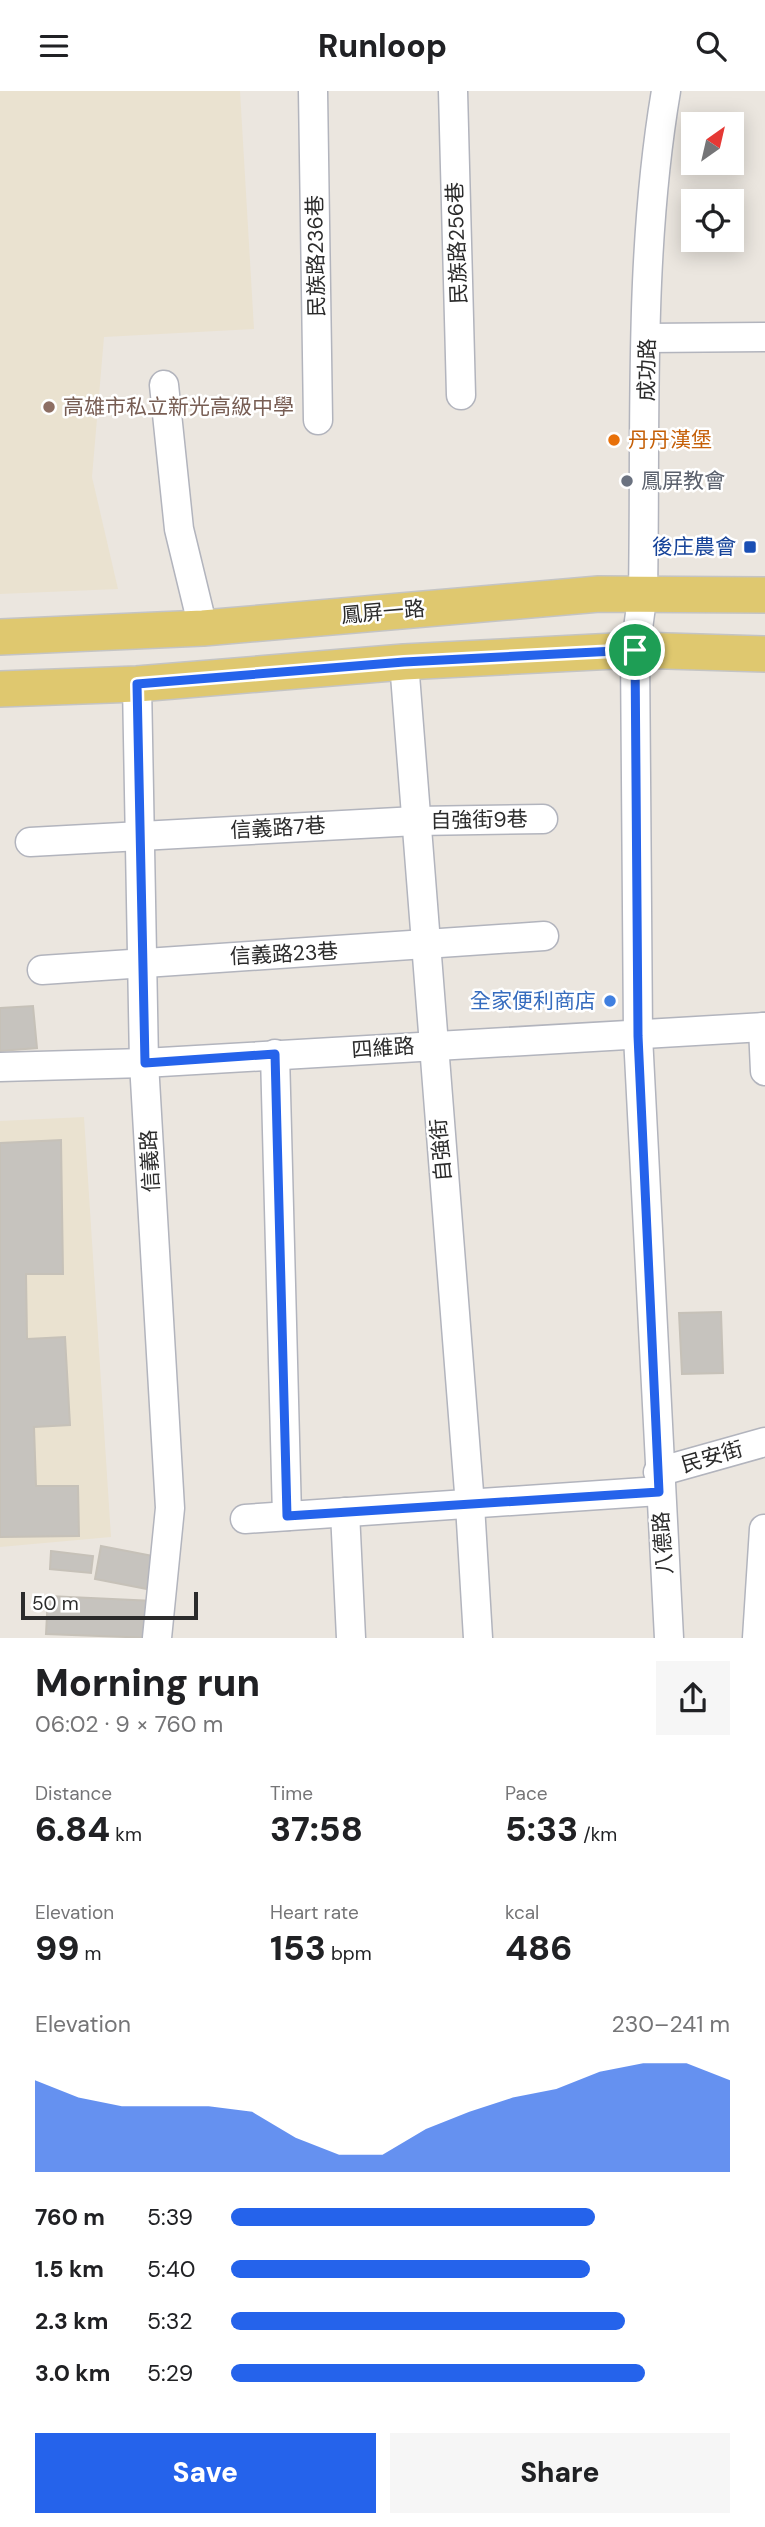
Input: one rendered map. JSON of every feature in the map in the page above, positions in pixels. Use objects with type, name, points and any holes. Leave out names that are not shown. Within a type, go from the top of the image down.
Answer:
[{"type":"main road","name":"鳳屏一路","points":[[0,637],[203,628],[643,592],[765,596]]},
{"type":"main road","points":[[0,689],[137,684],[404,662],[635,650],[765,655]]},
{"type":"street","name":"民族路236巷","points":[[313,91],[318,420]]},
{"type":"street","name":"民族路256巷","points":[[453,91],[461,395]]},
{"type":"street","name":"成功路","points":[[635,650],[643,592],[652,189],[666,91]]},
{"type":"street","points":[[647,338],[765,337]]},
{"type":"street","points":[[164,385],[179,529],[203,628]]},
{"type":"street","name":"八德路","points":[[635,650],[638,1036],[669,1638]]},
{"type":"street","name":"自強街","points":[[404,662],[478,1638]]},
{"type":"street","name":"信義路","points":[[137,684],[145,1063],[170,1508],[157,1638]]},
{"type":"street","name":"自強街9巷","points":[[416,821],[543,819]]},
{"type":"street","name":"信義路7巷","points":[[30,842],[416,821]]},
{"type":"street","name":"信義路23巷","points":[[42,970],[544,936]]},
{"type":"street","points":[[764,1027],[765,1071]]},
{"type":"street","name":"四維路","points":[[0,1067],[145,1063],[764,1027]]},
{"type":"street","points":[[275,1054],[287,1516]]},
{"type":"street","name":"民安街","points":[[245,1519],[470,1505],[659,1482],[765,1442]]},
{"type":"street","points":[[345,1512],[351,1638]]},
{"type":"street","points":[[757,1638],[762,1611],[764,1529]]},
{"type":"shaded area","name":"高雄市私立新光高級中學","points":[[0,91],[240,91],[254,329],[104,337],[92,477],[118,589],[0,594]]},
{"type":"shaded area","points":[[84,1117],[111,1537],[0,1547],[0,1121]]},
{"type":"building","points":[[33,1006],[37,1048],[0,1051],[0,1008]]},
{"type":"building","points":[[61,1140],[63,1274],[26,1274],[27,1339],[65,1337],[70,1425],[34,1427],[36,1486],[78,1486],[79,1536],[0,1537],[0,1143]]},
{"type":"building","points":[[721,1312],[723,1373],[682,1374],[679,1313]]},
{"type":"building","points":[[101,1546],[153,1556],[147,1589],[95,1579]]},
{"type":"building","points":[[51,1551],[93,1556],[91,1573],[50,1569]]},
{"type":"building","points":[[48,1596],[154,1601],[152,1638],[46,1634]]},
{"type":"place","name":"高雄市私立新光高級中學","points":[[49,407]]},
{"type":"place","name":"丹丹漢堡","points":[[614,440]]},
{"type":"place","name":"鳳屏教會","points":[[627,481]]},
{"type":"place","name":"後庄農會","points":[[750,547]]},
{"type":"place","name":"全家便利商店","points":[[610,1001]]},
{"type":"route","points":[[635,650],[638,1036],[659,1492],[287,1516],[275,1054],[145,1063],[137,684],[404,662],[635,650]]}]
